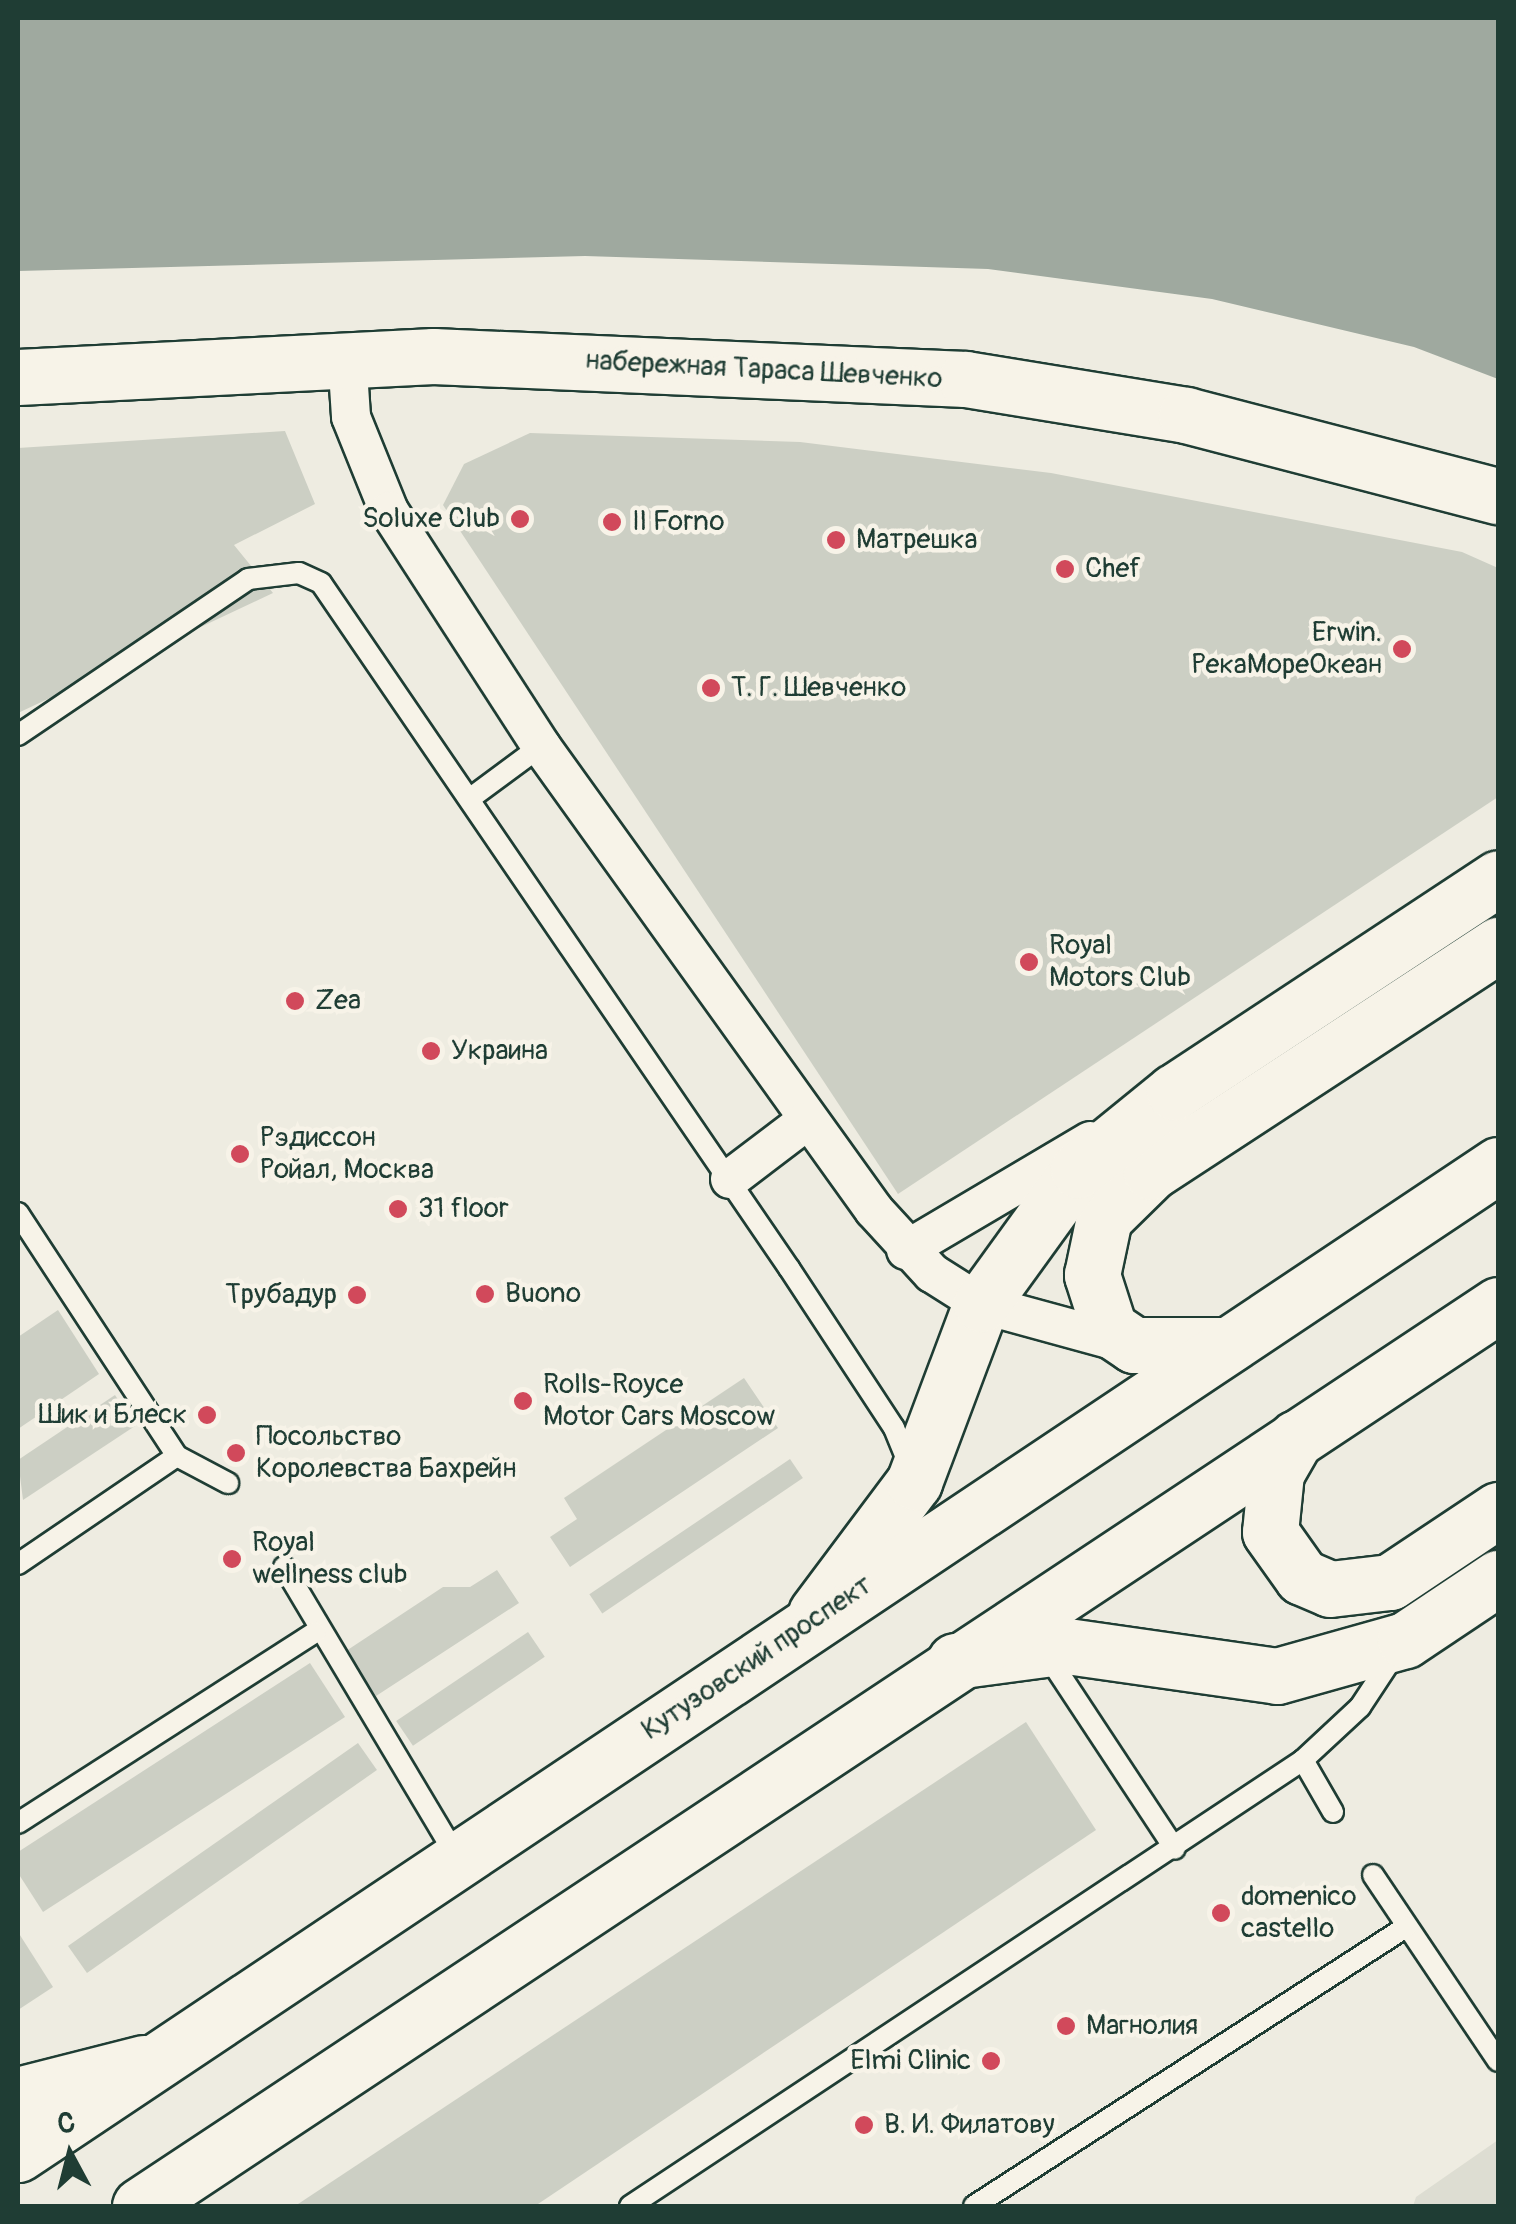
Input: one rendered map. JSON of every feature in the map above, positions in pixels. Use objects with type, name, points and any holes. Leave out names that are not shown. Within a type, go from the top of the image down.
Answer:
[{"type":"main road","name":"набережная Тараса Шевченко","points":[[18,377],[346,356],[966,379],[1186,415],[1498,496]]},
{"type":"main road","points":[[806,1625],[914,1482],[982,1304],[1078,1170],[1174,1092],[1498,878]]},
{"type":"main road","points":[[1228,1345],[1134,1345],[1109,1328],[1092,1275],[1104,1218],[1124,1191],[1498,945]]},
{"type":"main road","name":"Кутузовский проспект","points":[[18,2154],[1498,1165]]},
{"type":"main road","points":[[140,2206],[952,1661],[1498,1305]]},
{"type":"main road","points":[[1296,1438],[1276,1472],[1270,1532],[1302,1576],[1330,1589],[1390,1582],[1498,1510]]},
{"type":"main road","points":[[952,1661],[1042,1648],[1277,1676],[1405,1640],[1498,1579]]},
{"type":"main road","points":[[18,2094],[157,2060]]},
{"type":"street","points":[[346,356],[365,466],[542,746],[805,1122],[906,1250],[982,1304],[1134,1345]]},
{"type":"street","points":[[906,1250],[1174,1092]]},
{"type":"street","points":[[730,1179],[805,1122]]},
{"type":"lane","points":[[18,735],[248,580],[299,573],[341,601],[894,1428],[914,1482]]},
{"type":"lane","points":[[472,797],[542,746]]},
{"type":"lane","points":[[18,1213],[177,1456],[228,1484]]},
{"type":"lane","points":[[18,1564],[177,1456]]},
{"type":"lane","points":[[284,1566],[316,1632],[458,1859]]},
{"type":"lane","points":[[18,1823],[316,1632]]},
{"type":"lane","points":[[630,2206],[1175,1850],[1303,1760],[1360,1707],[1405,1640]]},
{"type":"lane","points":[[1042,1648],[1175,1850]]},
{"type":"lane","points":[[1303,1760],[1333,1812]]},
{"type":"lane","points":[[1373,1875],[1498,2061]]},
{"type":"lane","points":[[974,2206],[1406,1927]]},
{"type":"shaded area","points":[[18,18],[1498,18],[1498,379],[1414,347],[1212,299],[988,269],[585,256],[18,271]]},
{"type":"shaded area","points":[[285,431],[315,504],[234,545],[273,593],[18,713],[18,448]]},
{"type":"shaded area","points":[[530,433],[800,442],[1051,473],[1462,552],[1498,568],[1498,797],[898,1194],[443,505],[464,464]]},
{"type":"shaded area","points":[[58,1310],[99,1374],[18,1429],[18,1337]]},
{"type":"shaded area","points":[[744,1378],[778,1428],[570,1567],[550,1537],[577,1519],[564,1498]]},
{"type":"shaded area","points":[[115,1395],[135,1426],[23,1500],[18,1460]]},
{"type":"shaded area","points":[[790,1459],[803,1478],[602,1613],[589,1594]]},
{"type":"shaded area","points":[[497,1570],[519,1603],[376,1696],[346,1651],[443,1587],[470,1587]]},
{"type":"shaded area","points":[[528,1632],[545,1657],[413,1746],[396,1721]]},
{"type":"shaded area","points":[[310,1663],[345,1717],[43,1912],[18,1873],[18,1852]]},
{"type":"shaded area","points":[[1026,1722],[1096,1830],[535,2206],[295,2206]]},
{"type":"shaded area","points":[[358,1743],[377,1770],[87,1973],[68,1946]]},
{"type":"shaded area","points":[[18,1932],[53,1987],[18,2010]]},
{"type":"shaded area","points":[[1498,2140],[1498,2206],[1413,2206],[1416,2197]]},
{"type":"place","name":"Soluxe Club","points":[[520,519]]},
{"type":"place","name":"Il Forno","points":[[612,522]]},
{"type":"place","name":"Матрешка","points":[[836,540]]},
{"type":"place","name":"Chef","points":[[1065,569]]},
{"type":"place","name":"Erwin. РекаМореОкеан","points":[[1402,649]]},
{"type":"place","name":"Т. Г. Шевченко","points":[[711,688]]},
{"type":"place","name":"Royal Motors Club","points":[[1029,962]]},
{"type":"place","name":"Zea","points":[[295,1001]]},
{"type":"place","name":"Украина","points":[[431,1051]]},
{"type":"place","name":"Рэдиссон Ройал, Москва","points":[[240,1154]]},
{"type":"place","name":"31 floor","points":[[398,1209]]},
{"type":"place","name":"Buono","points":[[485,1294]]},
{"type":"place","name":"Трубадур","points":[[357,1295]]},
{"type":"place","name":"Rolls-Royce Motor Cars Moscow","points":[[523,1401]]},
{"type":"place","name":"Шик и Блеск","points":[[207,1415]]},
{"type":"place","name":"Посольство Королевства Бахрейн","points":[[236,1453]]},
{"type":"place","name":"Royal wellness club","points":[[232,1559]]},
{"type":"place","name":"domenico castello","points":[[1221,1913]]},
{"type":"place","name":"Магнолия","points":[[1066,2026]]},
{"type":"place","name":"Elmi Clinic","points":[[991,2061]]},
{"type":"place","name":"В. И. Филатову","points":[[864,2125]]}]
